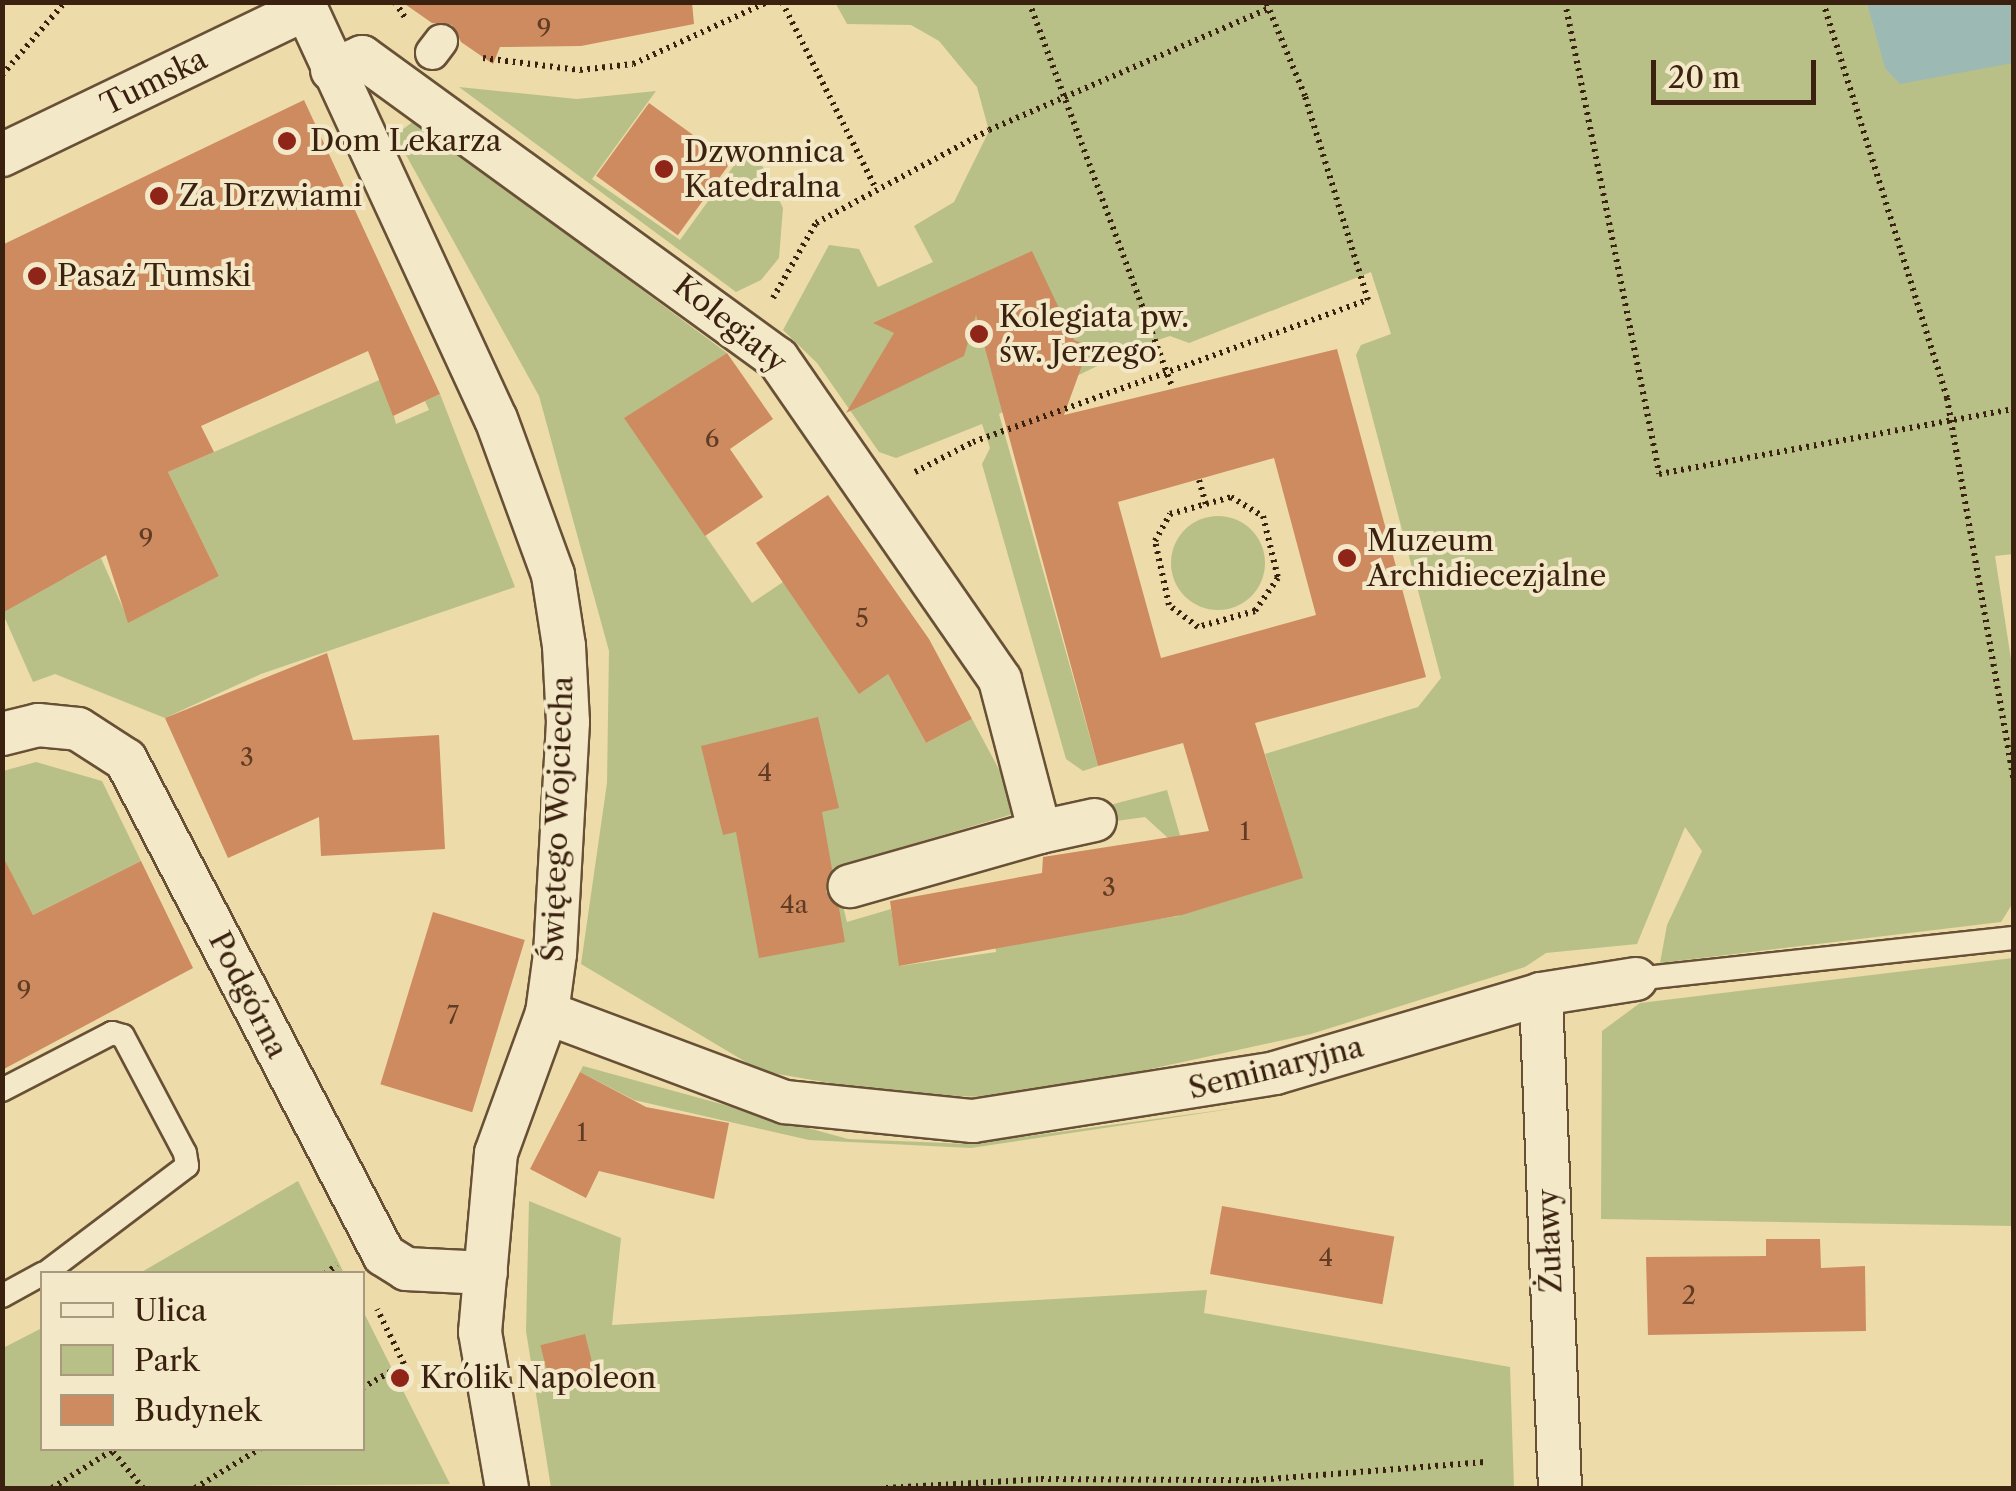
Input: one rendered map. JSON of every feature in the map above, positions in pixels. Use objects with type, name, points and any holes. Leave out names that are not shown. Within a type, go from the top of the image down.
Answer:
[{"type":"street","name":"Świętego Wojciecha","points":[[304,6],[496,419],[553,575],[568,722],[547,1013],[496,1153],[486,1274],[484,1387],[507,1488]]},
{"type":"street","name":"Tumska","points":[[2,155],[304,6]]},
{"type":"street","name":"Kolegiaty","points":[[332,70],[362,57],[778,358],[1000,680],[1040,832]]},
{"type":"street","name":"Podgórna","points":[[2,734],[38,725],[78,729],[126,760],[384,1255],[406,1270],[486,1274]]},
{"type":"street","points":[[850,886],[1094,820]]},
{"type":"street","name":"Seminaryjna","points":[[547,1013],[785,1102],[972,1121],[1275,1073],[1541,994],[1636,979]]},
{"type":"street","name":"Żuławy","points":[[1541,994],[1560,1488]]},
{"type":"lane","name":"Seminaryjna","points":[[1636,979],[2014,938]]},
{"type":"lane","points":[[2,1090],[112,1033],[123,1036],[184,1153],[187,1166],[47,1271]]},
{"type":"lane","points":[[2,1296],[40,1276]]},
{"type":"path","points":[[2,75],[64,2]]},
{"type":"path","points":[[472,56],[580,70],[633,64],[767,2]]},
{"type":"path","points":[[782,2],[876,189]]},
{"type":"path","points":[[1029,2],[1172,386]]},
{"type":"path","points":[[1565,2],[1659,474],[2014,409]]},
{"type":"path","points":[[1822,2],[1951,420],[2014,781]]},
{"type":"path","points":[[764,314],[816,222],[1065,98],[1267,5],[1368,300],[973,442],[898,481]]},
{"type":"path","points":[[1199,480],[1206,504]]},
{"type":"path","points":[[1231,497],[1264,516],[1278,578],[1255,611],[1198,626],[1169,605],[1155,540],[1170,514],[1206,504],[1231,497]]},
{"type":"path","points":[[365,1386],[404,1364],[371,1297]]},
{"type":"path","points":[[52,1488],[113,1451]]},
{"type":"path","points":[[116,1451],[143,1488]]},
{"type":"path","points":[[195,1488],[257,1451]]},
{"type":"path","points":[[886,1488],[1041,1478],[1256,1480],[1485,1462]]},
{"type":"green space","points":[[2013,3],[2014,554],[1995,556],[2013,672],[2013,903],[2001,922],[1660,963],[1667,925],[1702,851],[1685,827],[1637,944],[1546,953],[1525,967],[1311,1034],[1018,1098],[893,1094],[761,1071],[581,964],[607,783],[609,651],[539,396],[395,135],[414,121],[727,353],[625,419],[752,603],[783,582],[888,674],[926,743],[972,719],[1002,775],[1013,814],[833,868],[847,922],[891,909],[900,966],[996,952],[993,929],[1052,935],[1179,916],[1168,838],[1145,817],[1116,821],[1110,805],[1167,790],[1201,909],[1302,877],[1265,754],[1418,707],[1441,678],[1356,355],[1361,345],[1391,334],[1371,272],[1189,343],[1170,336],[1136,347],[999,414],[1098,766],[1083,771],[1066,759],[982,464],[990,448],[982,424],[896,458],[879,452],[817,363],[783,330],[829,245],[859,249],[878,287],[933,262],[914,226],[954,202],[989,131],[977,87],[939,41],[911,25],[847,24],[836,4]]},
{"type":"green space","points":[[459,87],[577,99],[656,91],[592,179],[680,240],[743,153],[763,167],[783,208],[779,258],[761,280],[736,292]]},
{"type":"green space","points":[[384,378],[396,424],[429,410],[425,401],[440,394],[515,587],[261,674],[165,718],[55,674],[33,682],[3,614],[2,538],[43,575],[65,578],[101,558],[129,622],[219,576],[168,472]]},
{"type":"green space","points":[[1218,516],[1236,520],[1251,530],[1261,545],[1265,563],[1261,581],[1251,596],[1236,606],[1218,610],[1200,606],[1185,596],[1175,581],[1171,563],[1175,545],[1185,530],[1200,520]]},
{"type":"green space","points":[[36,762],[102,781],[141,861],[33,915],[3,859],[3,771]]},
{"type":"green space","points":[[2013,958],[2013,1226],[1601,1219],[1602,1031],[1640,1003]]},
{"type":"green space","points":[[583,1066],[848,1139],[970,1144],[1244,1107],[971,1148],[809,1140],[634,1100],[580,1072]]},
{"type":"green space","points":[[298,1181],[343,1271],[143,1271]]},
{"type":"green space","points":[[529,1201],[621,1238],[612,1325],[1207,1290],[1204,1313],[1510,1367],[1514,1488],[551,1488],[526,1331]]},
{"type":"green space","points":[[365,1315],[450,1484],[3,1488],[3,1348],[40,1329],[40,1451],[365,1451]]},
{"type":"water","points":[[1867,3],[2013,3],[2013,63],[1900,84],[1885,68]]},
{"type":"building","points":[[402,2],[692,2],[694,24],[581,46],[500,47],[493,64],[461,42],[452,25],[432,23]]},
{"type":"building","points":[[304,100],[440,394],[393,416],[368,351],[201,426],[214,452],[168,472],[219,576],[128,623],[106,555],[2,613],[2,245]]},
{"type":"building","name":"Dzwonnica Katedralna","points":[[649,103],[731,162],[678,235],[596,176]]},
{"type":"building","name":"Muzeum Archidiecezjalne","points":[[1032,251],[1074,340],[1089,346],[1064,415],[1337,349],[1426,677],[1255,723],[1303,878],[1182,915],[899,966],[890,901],[1042,873],[1043,857],[1209,831],[1183,743],[1098,766],[976,315],[964,356],[846,413],[894,333],[873,323]],"holes":[[[1274,458],[1316,615],[1161,658],[1118,502]]]},
{"type":"building","points":[[727,353],[773,419],[730,449],[763,497],[705,536],[624,418]]},
{"type":"building","points":[[828,495],[929,639],[972,719],[926,743],[888,674],[859,694],[756,543]]},
{"type":"building","points":[[327,653],[353,740],[439,735],[445,849],[321,856],[319,817],[228,858],[165,718]]},
{"type":"building","points":[[818,717],[839,808],[822,812],[832,869],[826,892],[839,908],[845,942],[759,958],[736,832],[723,835],[701,746]]},
{"type":"building","points":[[2,855],[33,915],[141,861],[193,968],[2,1070]]},
{"type":"building","points":[[433,912],[525,940],[472,1112],[380,1084]]},
{"type":"building","points":[[580,1072],[646,1107],[729,1123],[714,1199],[599,1171],[586,1198],[530,1169]]},
{"type":"building","points":[[1222,1206],[1394,1236],[1382,1304],[1210,1274]]},
{"type":"building","points":[[1766,1239],[1820,1239],[1821,1268],[1865,1266],[1866,1331],[1648,1335],[1646,1257],[1766,1256]]},
{"type":"building","points":[[585,1334],[597,1382],[552,1393],[540,1345]]},
{"type":"place","name":"Dom Lekarza","points":[[287,141]]},
{"type":"place","name":"Dzwonnica Katedralna","points":[[664,169]]},
{"type":"place","name":"Za Drzwiami","points":[[159,196]]},
{"type":"place","name":"Pasaż Tumski","points":[[37,276]]},
{"type":"place","name":"Kolegiata pw. św. Jerzego","points":[[979,334]]},
{"type":"place","name":"Muzeum Archidiecezjalne","points":[[1347,558]]},
{"type":"place","name":"Królik Napoleon","points":[[400,1378]]}]
